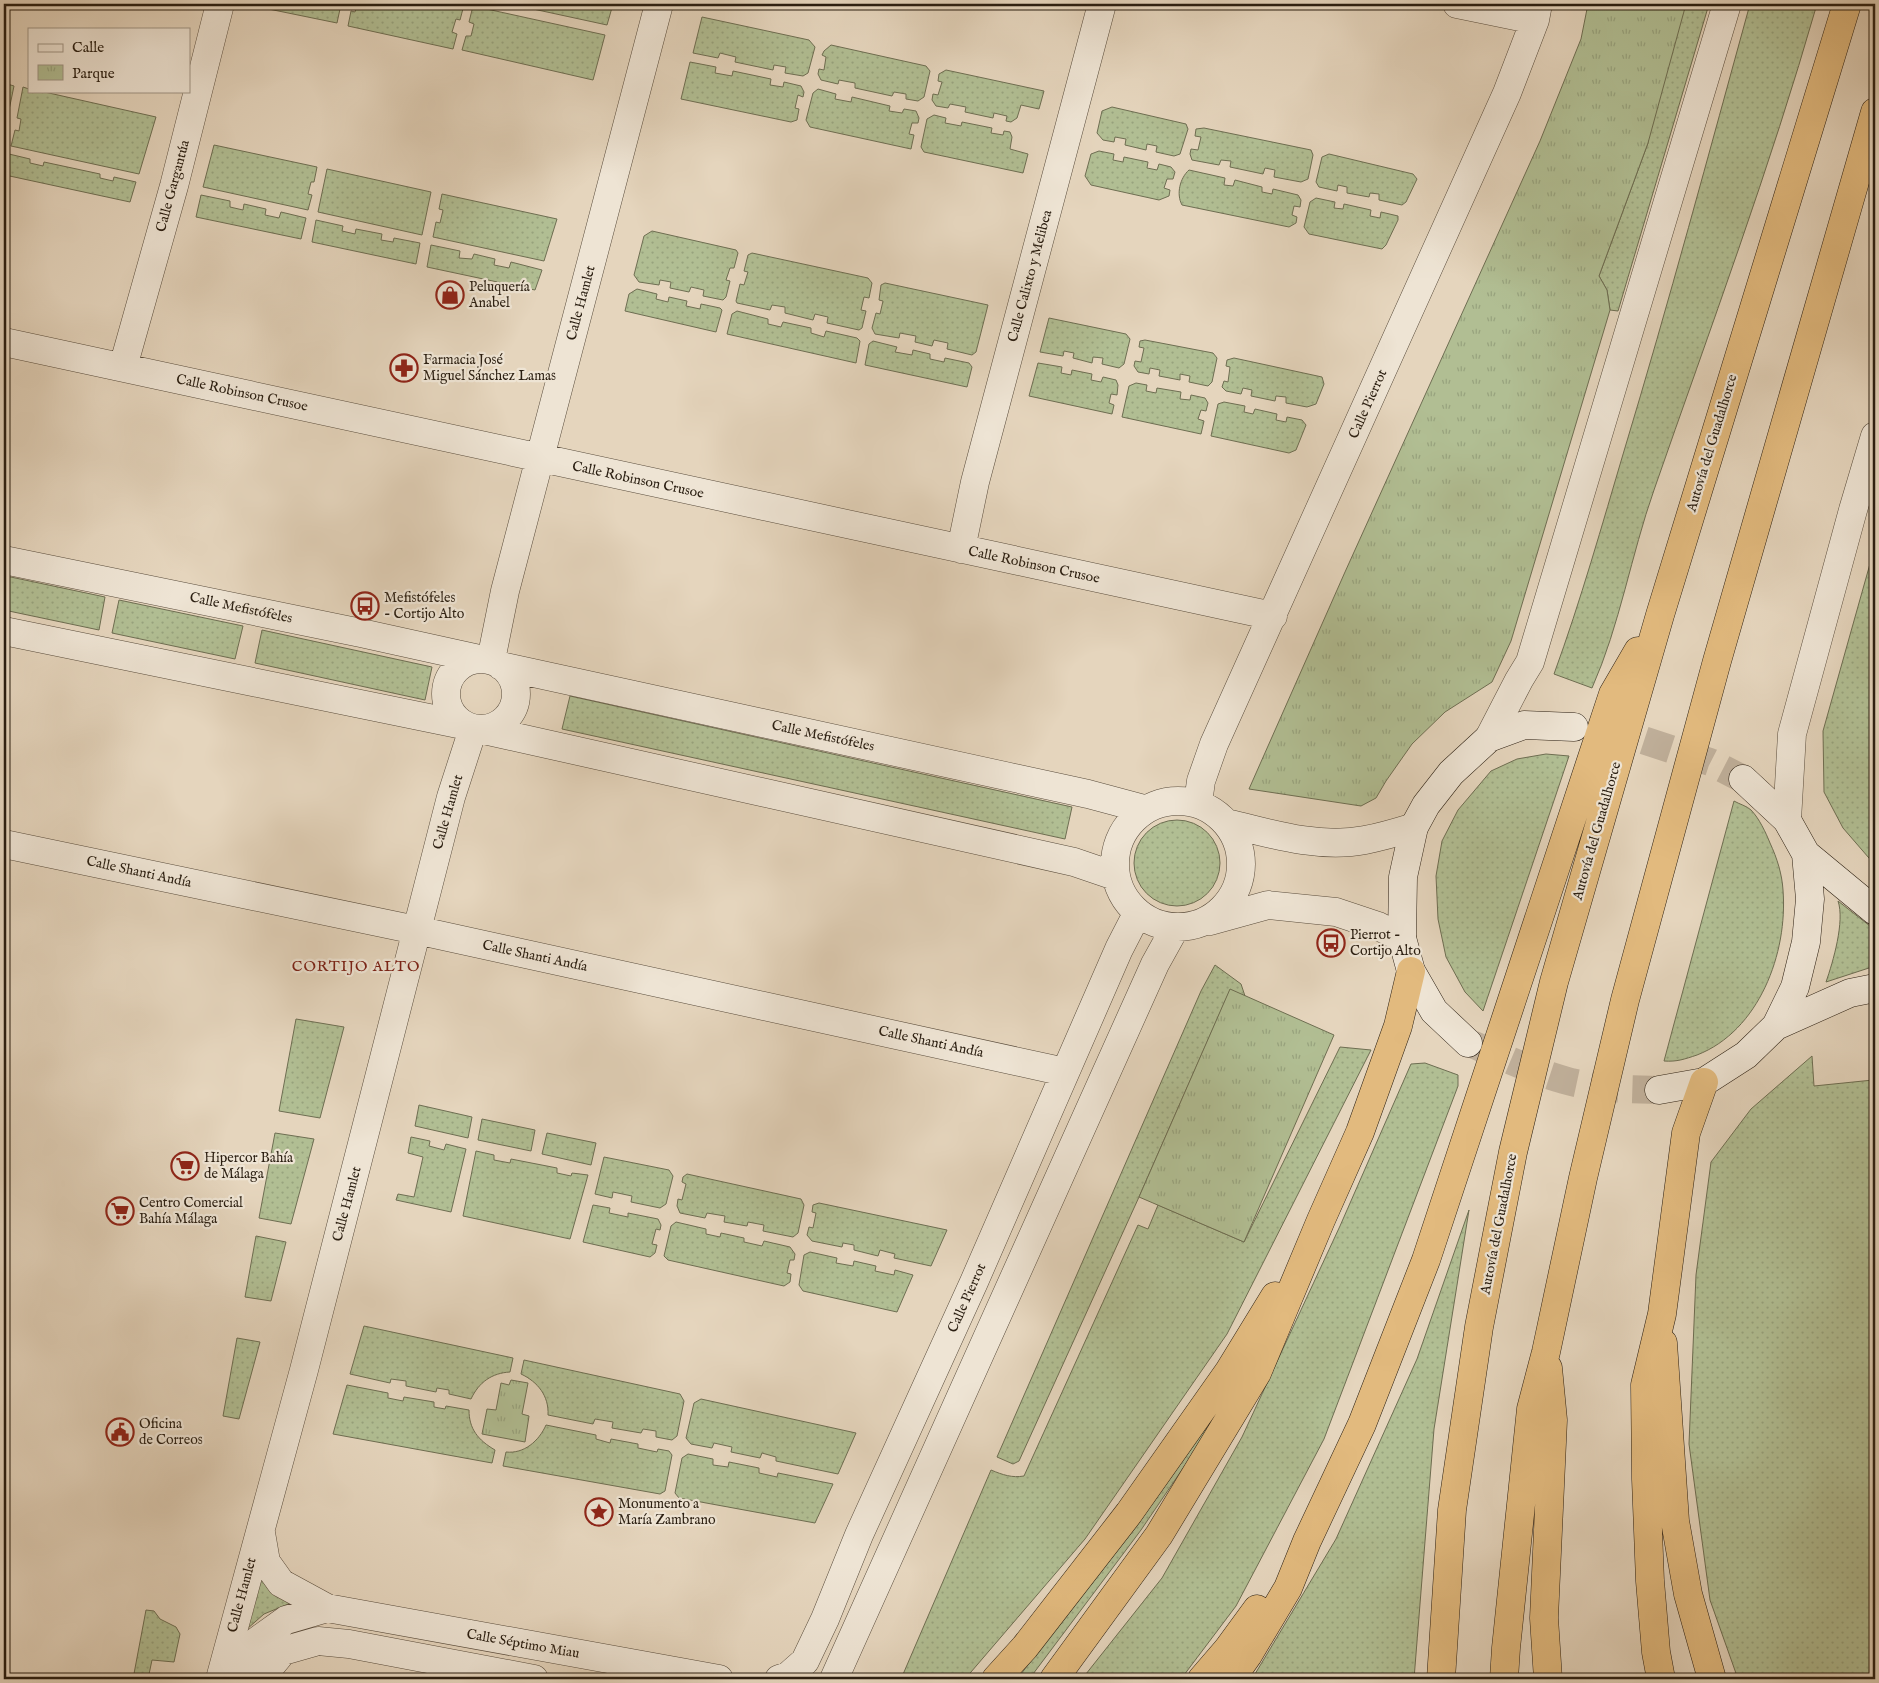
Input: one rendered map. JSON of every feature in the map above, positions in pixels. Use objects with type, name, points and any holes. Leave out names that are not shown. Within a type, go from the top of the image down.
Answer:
[{"type":"highway","name":"Autovía del Guadalhorce","points":[[1441,1679],[1452,1510],[1481,1318],[1513,1152],[1554,982],[1660,616],[1847,4]]},
{"type":"highway","points":[[1504,1679],[1531,1409],[1546,1352],[1583,1178],[1625,1000],[1720,652],[1875,112]]},
{"type":"highway","points":[[1231,1679],[1248,1655],[1288,1588],[1307,1541],[1362,1424],[1426,1260],[1613,694],[1660,616]]},
{"type":"highway","points":[[1054,1679],[1158,1535],[1257,1373],[1360,1132],[1398,1026],[1411,971]]},
{"type":"highway","points":[[1661,1679],[1656,1652],[1650,1581],[1645,1385],[1662,1314],[1686,1133],[1704,1082]]},
{"type":"highway","points":[[996,1679],[1026,1647],[1135,1506],[1229,1371],[1321,1220]]},
{"type":"highway","points":[[1662,1314],[1674,1521],[1688,1594],[1712,1679]]},
{"type":"highway","points":[[1546,1352],[1553,1420],[1544,1618],[1548,1679]]},
{"type":"highway","points":[[1202,1679],[1227,1650],[1307,1541]]},
{"type":"street","name":"Calle Gargantúa","points":[[123,367],[174,186],[220,4]]},
{"type":"street","name":"Calle Hamlet","points":[[490,662],[505,591],[659,4]]},
{"type":"street","name":"Calle Calixto y Melibea","points":[[961,549],[976,482],[1102,4]]},
{"type":"street","points":[[1458,4],[1536,12]]},
{"type":"street","points":[[1468,1042],[1434,1011],[1411,971],[1402,938],[1403,877],[1414,828],[1426,805],[1451,773],[1488,738],[1530,662],[1726,4]]},
{"type":"street","name":"Calle Pierrot","points":[[1198,803],[1201,781],[1214,744],[1507,93],[1536,12]]},
{"type":"street","name":"Calle Robinson Crusoe","points":[[4,342],[1273,616]]},
{"type":"street","points":[[1787,820],[1792,734],[1850,520],[1875,436]]},
{"type":"street","name":"Calle Mefistófeles","points":[[4,560],[361,633],[1088,794],[1144,809]]},
{"type":"street","points":[[4,631],[473,728],[1074,862],[1115,876]]},
{"type":"street","points":[[466,662],[490,662],[511,676],[516,690],[515,704],[508,717],[497,726],[473,728],[454,717],[447,706],[446,693],[449,680],[456,670],[466,662]]},
{"type":"street","points":[[1488,738],[1524,725],[1574,727]]},
{"type":"street","name":"Calle Hamlet","points":[[220,1679],[364,1140],[451,798],[473,728]]},
{"type":"street","points":[[1743,779],[1787,820],[1806,854],[1875,911]]},
{"type":"street","points":[[834,1679],[1155,964],[1187,926],[1217,915],[1231,900],[1239,881],[1242,861],[1237,840],[1227,823],[1214,811],[1198,803],[1170,800],[1144,809],[1126,827],[1116,850],[1115,876],[1123,897],[1137,914],[1155,924],[1187,926],[1268,905],[1336,912],[1378,926],[1402,938]]},
{"type":"street","points":[[1227,823],[1313,842],[1364,840],[1414,828]]},
{"type":"street","name":"Calle Shanti Andía","points":[[4,844],[416,930],[1066,1072]]},
{"type":"street","points":[[1776,1026],[1795,987],[1806,942],[1810,899],[1806,854]]},
{"type":"street","name":"Calle Pierrot","points":[[784,1678],[805,1661],[825,1619],[859,1536],[974,1282],[1119,949],[1137,914]]},
{"type":"street","points":[[1659,1090],[1704,1082],[1746,1055],[1776,1026],[1850,993],[1875,988]]},
{"type":"street","name":"Calle Séptimo Miau","points":[[260,1529],[266,1562],[281,1583],[327,1608],[719,1679]]},
{"type":"street","name":"Calle Séptimo Miau","points":[[227,1679],[254,1643],[262,1637],[286,1620],[327,1608]]},
{"type":"street","points":[[260,1679],[283,1651],[318,1641],[349,1644],[534,1679]]},
{"type":"green space","points":[[250,4],[337,4],[336,8],[340,9],[337,23]]},
{"type":"green space","points":[[357,4],[464,5],[460,20],[456,19],[452,32],[457,34],[453,49],[348,26],[351,11],[355,12]]},
{"type":"green space","points":[[510,4],[613,4],[607,25]]},
{"type":"green space","points":[[1588,4],[1686,4],[1648,143],[1599,276],[1607,290],[1610,310],[1511,641],[1492,682],[1445,712],[1412,744],[1376,798],[1361,806],[1249,789],[1540,141],[1581,39]]},
{"type":"green space","points":[[1663,4],[1709,4],[1618,311],[1610,310],[1607,290],[1599,276],[1648,143]]},
{"type":"green space","points":[[1750,4],[1817,4],[1760,187],[1654,490],[1618,615],[1592,688],[1554,674],[1582,590],[1641,395]]},
{"type":"green space","points":[[473,6],[605,35],[593,80],[462,50],[466,36],[471,36],[474,24],[469,22]]},
{"type":"green space","points":[[702,17],[809,40],[815,47],[808,73],[803,76],[785,73],[786,67],[774,65],[773,70],[735,62],[736,57],[720,53],[718,58],[693,53]]},
{"type":"green space","points":[[831,45],[926,66],[930,71],[924,97],[918,101],[906,99],[906,94],[894,92],[892,96],[855,88],[855,83],[839,80],[838,84],[821,80],[818,74],[819,69],[824,70],[826,57],[822,55]]},
{"type":"green space","points":[[690,62],[716,67],[715,73],[732,76],[733,71],[771,79],[770,85],[783,87],[784,82],[801,86],[804,92],[803,97],[798,95],[795,108],[799,109],[797,120],[791,122],[681,99]]},
{"type":"green space","points":[[946,70],[1044,91],[1039,109],[1021,105],[1017,118],[1011,122],[1006,121],[1007,116],[994,113],[993,118],[965,112],[966,107],[950,104],[948,108],[936,106],[932,100],[933,94],[938,95],[942,82],[938,81],[939,74]]},
{"type":"green space","points":[[4,83],[14,86],[4,134]]},
{"type":"green space","points":[[23,87],[28,89],[28,92],[44,92],[156,117],[139,174],[11,146],[15,130],[19,131],[21,119],[17,118]]},
{"type":"green space","points":[[818,89],[836,94],[835,99],[851,102],[852,97],[890,106],[889,111],[902,113],[904,109],[916,111],[919,118],[918,123],[912,123],[909,134],[914,135],[911,149],[810,127],[806,120],[813,93]]},
{"type":"green space","points":[[1112,107],[1186,124],[1188,129],[1180,154],[1174,156],[1156,152],[1157,146],[1147,144],[1146,150],[1125,145],[1126,139],[1115,137],[1114,142],[1103,140],[1097,133],[1102,111]]},
{"type":"green space","points":[[934,115],[946,118],[945,123],[961,126],[962,122],[992,128],[991,133],[1003,135],[1004,131],[1010,132],[1012,137],[1010,149],[1028,154],[1023,173],[924,152],[921,147],[927,119]]},
{"type":"green space","points":[[1204,128],[1311,150],[1313,155],[1308,179],[1301,182],[1274,177],[1275,170],[1265,168],[1263,174],[1230,167],[1231,161],[1221,160],[1219,165],[1192,160],[1191,149],[1198,150],[1201,137],[1195,136],[1196,129]]},
{"type":"green space","points":[[214,145],[317,167],[314,182],[311,182],[308,194],[312,195],[308,210],[203,187]]},
{"type":"green space","points":[[1099,151],[1114,154],[1113,160],[1123,162],[1124,157],[1148,162],[1147,168],[1157,170],[1159,164],[1171,167],[1175,172],[1173,179],[1167,179],[1164,188],[1170,190],[1169,196],[1159,200],[1091,185],[1085,176],[1091,154]]},
{"type":"green space","points":[[9,154],[30,159],[30,163],[43,166],[44,162],[100,174],[100,178],[113,181],[114,177],[136,182],[130,202],[5,175]]},
{"type":"green space","points":[[1329,154],[1413,174],[1417,179],[1406,202],[1402,205],[1379,200],[1379,194],[1370,193],[1369,197],[1347,193],[1347,187],[1338,185],[1337,191],[1319,187],[1316,182],[1322,157]]},
{"type":"green space","points":[[327,169],[431,192],[422,235],[318,212]]},
{"type":"green space","points":[[1189,170],[1225,178],[1224,185],[1233,186],[1235,180],[1262,187],[1262,192],[1272,194],[1273,189],[1298,195],[1301,200],[1300,207],[1294,206],[1292,215],[1297,217],[1296,223],[1289,227],[1182,205],[1179,196],[1180,186],[1183,177]]},
{"type":"green space","points":[[442,194],[557,219],[544,261],[433,237],[436,222],[440,223],[443,210],[439,209]]},
{"type":"green space","points":[[201,195],[230,201],[230,207],[243,210],[244,204],[266,209],[265,215],[279,218],[281,212],[306,218],[301,239],[196,217]]},
{"type":"green space","points":[[1316,198],[1335,202],[1334,208],[1343,209],[1344,204],[1371,210],[1370,216],[1380,218],[1381,212],[1398,216],[1398,220],[1386,245],[1382,249],[1309,234],[1304,227],[1310,202]]},
{"type":"green space","points":[[316,220],[343,226],[342,231],[355,234],[356,229],[382,234],[381,240],[393,242],[394,238],[420,243],[416,264],[312,242]]},
{"type":"green space","points":[[652,231],[736,250],[738,253],[734,268],[730,268],[726,280],[730,281],[726,297],[723,300],[703,296],[704,290],[691,287],[689,292],[670,288],[671,282],[660,280],[659,285],[639,282],[634,275],[644,236]]},
{"type":"green space","points":[[431,245],[460,251],[459,258],[472,259],[474,254],[495,259],[494,265],[509,268],[511,262],[542,270],[535,290],[427,267]]},
{"type":"green space","points":[[752,253],[868,278],[872,283],[869,298],[864,297],[861,310],[866,311],[862,328],[859,330],[827,323],[828,317],[815,314],[813,320],[785,313],[785,307],[772,305],[770,310],[737,303],[740,284],[744,285],[748,272],[744,271],[748,255]]},
{"type":"green space","points":[[885,283],[988,305],[976,352],[972,355],[947,349],[948,343],[934,340],[932,346],[915,342],[916,336],[900,333],[899,338],[875,334],[872,328],[876,313],[880,314],[883,301],[879,300],[881,285]]},
{"type":"green space","points":[[637,289],[657,294],[656,299],[668,302],[669,297],[687,301],[686,306],[700,309],[701,304],[720,308],[722,310],[716,332],[625,311],[629,294]]},
{"type":"green space","points":[[737,311],[768,319],[768,324],[781,327],[783,322],[811,328],[811,333],[824,337],[826,331],[857,338],[860,341],[856,363],[727,334],[732,314]]},
{"type":"green space","points":[[1049,318],[1126,334],[1130,339],[1124,364],[1119,368],[1102,364],[1103,358],[1093,357],[1092,363],[1073,358],[1074,353],[1064,351],[1063,356],[1040,352]]},
{"type":"green space","points":[[1145,340],[1213,353],[1217,358],[1212,382],[1208,386],[1189,382],[1190,376],[1180,374],[1180,380],[1159,376],[1160,370],[1150,368],[1149,374],[1138,372],[1134,366],[1135,361],[1141,362],[1144,348],[1139,347],[1140,341]]},
{"type":"green space","points":[[873,341],[897,347],[895,352],[912,355],[913,350],[930,354],[930,359],[944,362],[945,358],[969,363],[972,367],[967,387],[865,365],[869,344]]},
{"type":"green space","points":[[1234,358],[1322,377],[1324,384],[1316,404],[1307,407],[1286,403],[1286,397],[1276,396],[1275,401],[1251,396],[1252,390],[1243,388],[1241,394],[1226,391],[1222,387],[1224,381],[1228,382],[1230,367],[1226,366],[1227,360]]},
{"type":"green space","points":[[1038,363],[1062,367],[1061,373],[1071,375],[1072,370],[1092,374],[1091,380],[1101,382],[1103,377],[1116,380],[1118,385],[1117,395],[1111,394],[1109,403],[1114,405],[1112,414],[1029,396]]},
{"type":"green space","points":[[1136,383],[1147,385],[1146,391],[1156,393],[1157,388],[1181,392],[1180,399],[1190,400],[1191,395],[1205,398],[1208,403],[1206,411],[1201,410],[1198,419],[1204,421],[1201,434],[1122,417],[1129,386]]},
{"type":"green space","points":[[1224,402],[1245,406],[1244,412],[1253,414],[1255,409],[1277,414],[1276,420],[1286,422],[1287,417],[1302,420],[1306,425],[1296,450],[1289,453],[1211,436],[1218,404]]},
{"type":"green space","points":[[1875,546],[1875,865],[1843,828],[1824,792],[1823,731]]},
{"type":"green space","points":[[6,576],[105,597],[99,630],[4,610],[4,584]]},
{"type":"green space","points":[[119,600],[243,626],[235,659],[112,633]]},
{"type":"green space","points":[[262,630],[432,667],[425,700],[255,663]]},
{"type":"green space","points":[[570,696],[1072,807],[1065,839],[562,729]]},
{"type":"green space","points":[[1546,754],[1569,756],[1483,1011],[1465,992],[1446,957],[1438,919],[1436,876],[1442,841],[1458,810],[1491,771],[1517,759]]},
{"type":"green space","points":[[1734,801],[1749,809],[1757,817],[1773,849],[1780,872],[1783,890],[1783,914],[1774,964],[1765,987],[1753,1009],[1737,1028],[1719,1044],[1685,1059],[1664,1061]]},
{"type":"green space","points":[[1177,820],[1193,823],[1201,827],[1213,839],[1217,847],[1220,863],[1217,879],[1213,887],[1201,899],[1193,903],[1177,906],[1161,903],[1153,899],[1141,887],[1137,879],[1134,863],[1137,847],[1141,839],[1153,827],[1161,823]]},
{"type":"green space","points":[[1838,901],[1875,930],[1875,966],[1826,982],[1835,953],[1839,930],[1840,909]]},
{"type":"green space","points":[[1215,965],[1241,984],[1245,996],[1230,990],[1139,1197],[1019,1461],[1013,1464],[997,1457],[1201,991]]},
{"type":"green space","points":[[1230,989],[1334,1035],[1244,1242],[1139,1197]]},
{"type":"green space","points":[[296,1019],[344,1027],[320,1118],[279,1111]]},
{"type":"green space","points":[[1340,1047],[1371,1050],[1227,1334],[1085,1539],[965,1679],[901,1679],[991,1470],[1008,1476],[1024,1476],[1138,1225],[1148,1229],[1158,1205],[1244,1242]]},
{"type":"green space","points":[[1871,1054],[1875,1054],[1875,1679],[1738,1679],[1710,1600],[1689,1444],[1696,1275],[1711,1162],[1751,1109],[1812,1056],[1814,1086],[1873,1080]]},
{"type":"green space","points":[[1425,1063],[1458,1075],[1458,1086],[1324,1439],[1236,1606],[1181,1679],[1082,1679],[1162,1578],[1242,1437],[1340,1226],[1411,1064]]},
{"type":"green space","points":[[419,1105],[472,1117],[468,1138],[415,1126]]},
{"type":"green space","points":[[482,1119],[535,1130],[531,1151],[478,1140]]},
{"type":"green space","points":[[275,1133],[314,1139],[291,1224],[259,1218]]},
{"type":"green space","points":[[547,1133],[596,1143],[591,1165],[542,1154]]},
{"type":"green space","points":[[411,1137],[430,1141],[429,1146],[444,1150],[446,1144],[466,1149],[451,1212],[396,1200],[398,1194],[414,1197],[423,1157],[408,1153]]},
{"type":"green space","points":[[476,1151],[494,1155],[494,1160],[510,1163],[511,1159],[557,1168],[557,1173],[571,1176],[572,1173],[588,1175],[570,1239],[463,1216]]},
{"type":"green space","points":[[604,1157],[669,1170],[673,1176],[666,1204],[660,1208],[631,1202],[632,1196],[613,1192],[612,1198],[595,1194]]},
{"type":"green space","points":[[687,1174],[801,1199],[804,1205],[798,1233],[793,1237],[763,1231],[764,1225],[748,1222],[747,1226],[724,1222],[725,1216],[707,1213],[705,1218],[680,1213],[677,1206],[678,1199],[682,1200],[686,1184],[682,1182],[683,1177]]},
{"type":"green space","points":[[819,1203],[947,1230],[931,1266],[894,1258],[895,1254],[880,1250],[878,1256],[854,1250],[854,1245],[843,1243],[842,1247],[812,1241],[807,1235],[809,1227],[813,1228],[816,1213],[812,1212],[813,1205]]},
{"type":"green space","points":[[593,1205],[610,1208],[609,1213],[628,1217],[628,1213],[658,1219],[661,1225],[660,1230],[656,1229],[652,1244],[657,1245],[655,1253],[650,1257],[583,1242]]},
{"type":"green space","points":[[1469,1210],[1434,1429],[1414,1679],[1252,1679],[1336,1539],[1417,1359]]},
{"type":"green space","points":[[676,1222],[706,1229],[706,1234],[720,1237],[721,1233],[744,1238],[744,1242],[762,1246],[764,1241],[790,1247],[795,1254],[794,1260],[790,1260],[787,1273],[791,1274],[790,1282],[784,1286],[668,1260],[664,1256],[671,1226]]},
{"type":"green space","points":[[256,1236],[286,1242],[271,1301],[245,1297]]},
{"type":"green space","points":[[810,1252],[837,1258],[836,1263],[853,1266],[854,1261],[876,1266],[875,1271],[894,1275],[895,1270],[913,1275],[897,1312],[803,1291],[799,1285],[804,1255]]},
{"type":"green space","points":[[364,1326],[513,1358],[510,1372],[492,1376],[482,1383],[471,1399],[449,1394],[449,1390],[437,1388],[436,1392],[406,1386],[406,1381],[391,1379],[390,1383],[350,1374]]},
{"type":"green space","points":[[237,1338],[260,1342],[239,1419],[223,1416]]},
{"type":"green space","points":[[524,1360],[680,1394],[684,1401],[677,1436],[672,1440],[656,1437],[656,1431],[643,1429],[641,1433],[612,1428],[613,1422],[595,1419],[593,1424],[548,1415],[547,1402],[541,1390],[533,1381],[521,1374]]},
{"type":"green space","points":[[511,1380],[528,1383],[522,1414],[529,1416],[525,1442],[482,1434],[487,1409],[496,1410],[501,1383],[509,1385]]},
{"type":"green space","points":[[347,1385],[388,1393],[388,1398],[403,1401],[404,1397],[434,1402],[434,1407],[445,1409],[446,1406],[469,1410],[471,1423],[479,1438],[495,1450],[492,1463],[333,1434]]},
{"type":"green space","points":[[701,1399],[856,1433],[838,1474],[776,1461],[776,1457],[762,1453],[760,1458],[731,1452],[732,1447],[714,1443],[712,1448],[691,1444],[686,1438],[694,1403]]},
{"type":"green space","points":[[546,1425],[596,1435],[596,1439],[610,1443],[611,1439],[638,1444],[638,1448],[657,1452],[658,1449],[669,1451],[672,1455],[665,1491],[660,1494],[503,1466],[506,1452],[525,1449],[535,1441]]},
{"type":"green space","points":[[1206,1428],[1209,1430],[1141,1530],[1030,1678],[1017,1679],[1136,1527]]},
{"type":"green space","points":[[688,1454],[713,1459],[713,1465],[728,1467],[729,1462],[759,1468],[759,1473],[777,1477],[778,1473],[833,1484],[815,1523],[679,1498],[675,1493],[682,1458]]},
{"type":"green space","points":[[257,1569],[298,1600],[264,1614],[238,1637]]},
{"type":"green space","points":[[146,1610],[154,1611],[160,1619],[176,1627],[180,1634],[174,1662],[152,1660],[148,1679],[133,1679]]},
{"type":"tunnel","points":[[1603,732],[1640,739],[1710,762],[1743,779]]},
{"type":"tunnel","points":[[1472,1044],[1529,1068],[1575,1083],[1611,1088],[1659,1090]]},
{"type":"place","name":"Peluquería Anabel","points":[[450,295]]},
{"type":"place","name":"Farmacia José Miguel Sánchez Lamas","points":[[404,368]]},
{"type":"place","name":"Mefistófeles - Cortijo Alto","points":[[365,606]]},
{"type":"place","name":"Pierrot - Cortijo Alto","points":[[1331,943]]},
{"type":"place","name":"Hipercor Bahía de Málaga","points":[[185,1166]]},
{"type":"place","name":"Centro Comercial Bahía Málaga","points":[[120,1211]]},
{"type":"place","name":"Oficina de Correos","points":[[120,1432]]},
{"type":"place","name":"Monumento a María Zambrano","points":[[599,1512]]},
{"type":"district","name":"CORTIJO ALTO","points":[[356,966]]}]
